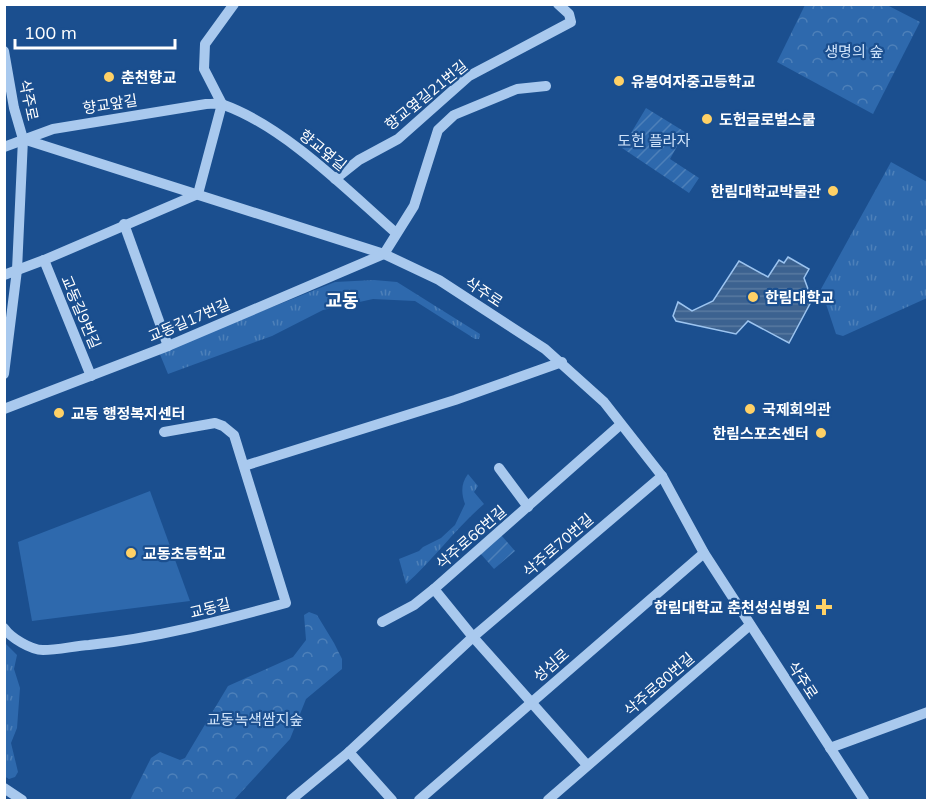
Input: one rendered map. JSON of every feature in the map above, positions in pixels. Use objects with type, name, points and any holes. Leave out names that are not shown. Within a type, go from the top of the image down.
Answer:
[{"type":"street","points":[[4,275],[198,194],[222,104],[204,69],[205,44],[234,4]]},
{"type":"street","name":"향교옆길21번길","points":[[336,179],[359,160],[398,139],[469,76],[571,22],[569,14],[558,4]]},
{"type":"street","name":"삭주로","points":[[4,51],[22,139],[384,254],[439,280],[562,362],[604,402],[662,476],[704,553],[864,801]]},
{"type":"street","points":[[384,254],[414,206],[438,130],[454,116],[517,89],[546,86]]},
{"type":"street","name":"향교앞길","points":[[4,147],[53,129],[206,104],[222,104]]},
{"type":"street","name":"향교옆길","points":[[222,104],[275,130],[336,179],[396,233]]},
{"type":"street","points":[[4,374],[17,270],[22,139]]},
{"type":"street","points":[[124,224],[168,345]]},
{"type":"street","name":"교동길17번길","points":[[4,409],[168,345],[384,254]]},
{"type":"street","name":"교동길9번길","points":[[44,260],[91,375]]},
{"type":"street","points":[[244,466],[455,400],[562,362]]},
{"type":"street","name":"교동길","points":[[4,628],[23,643],[41,650],[138,640],[212,624],[286,603],[234,435],[215,423],[164,432]]},
{"type":"street","name":"삭주로66번길","points":[[382,622],[414,605],[434,589],[620,425]]},
{"type":"street","name":"삭주로66번길","points":[[499,468],[528,507]]},
{"type":"street","name":"삭주로70번길","points":[[291,801],[473,637],[662,476]]},
{"type":"street","name":"성심로","points":[[419,801],[704,553]]},
{"type":"street","name":"삭주로66번길","points":[[434,589],[473,637]]},
{"type":"street","name":"삭주로80번길","points":[[548,801],[750,625]]},
{"type":"street","points":[[473,637],[587,765]]},
{"type":"street","points":[[830,748],[927,712]]},
{"type":"street","points":[[348,752],[392,801]]},
{"type":"street","points":[[4,788],[22,801]]},
{"type":"green space","name":"생명의 숲","points":[[805,5],[887,5],[920,22],[873,114],[777,62]]},
{"type":"green space","name":"도헌 플라자","points":[[646,108],[685,132],[670,159],[699,178],[689,193],[622,148]]},
{"type":"green space","points":[[891,162],[927,182],[927,298],[843,336],[836,334],[821,289]]},
{"type":"green space","points":[[374,280],[397,282],[480,334],[479,339],[475,339],[415,301],[373,299],[323,310],[272,336],[168,374],[159,352],[335,282]]},
{"type":"green space","points":[[468,474],[478,486],[474,492],[484,504],[406,584],[399,559],[441,538],[455,525],[465,504],[462,488]]},
{"type":"green space","points":[[150,491],[190,601],[32,621],[18,542]]},
{"type":"green space","points":[[501,535],[515,551],[494,569],[480,553]]},
{"type":"green space","name":"교동녹색쌈지숲","points":[[309,612],[317,615],[334,643],[342,659],[342,669],[306,699],[290,739],[234,800],[130,800],[151,758],[160,752],[180,760],[185,758],[228,686],[293,657],[306,640],[304,615]]},
{"type":"green space","points":[[4,642],[17,655],[14,669],[20,688],[17,728],[11,743],[18,772],[15,777],[9,779],[4,776]]},
{"type":"shaded area","points":[[788,257],[809,269],[804,278],[812,300],[789,343],[748,321],[736,334],[676,321],[673,316],[678,302],[692,311],[713,301],[739,261],[768,277],[779,260],[784,263]]},
{"type":"place","name":"춘천향교","points":[[109,77]]},
{"type":"place","name":"유봉여자중고등학교","points":[[619,81]]},
{"type":"place","name":"도헌글로벌스쿨","points":[[707,119]]},
{"type":"place","name":"한림대학교박물관","points":[[833,191]]},
{"type":"place","name":"한림대학교","points":[[753,297]]},
{"type":"place","name":"국제회의관","points":[[750,409]]},
{"type":"place","name":"교동 행정복지센터","points":[[59,413]]},
{"type":"place","name":"한림스포츠센터","points":[[821,433]]},
{"type":"place","name":"교동초등학교","points":[[131,553]]},
{"type":"place","name":"한림대학교 춘천성심병원","points":[[824,607]]},
{"type":"district","name":"교동","points":[[342,300]]}]
